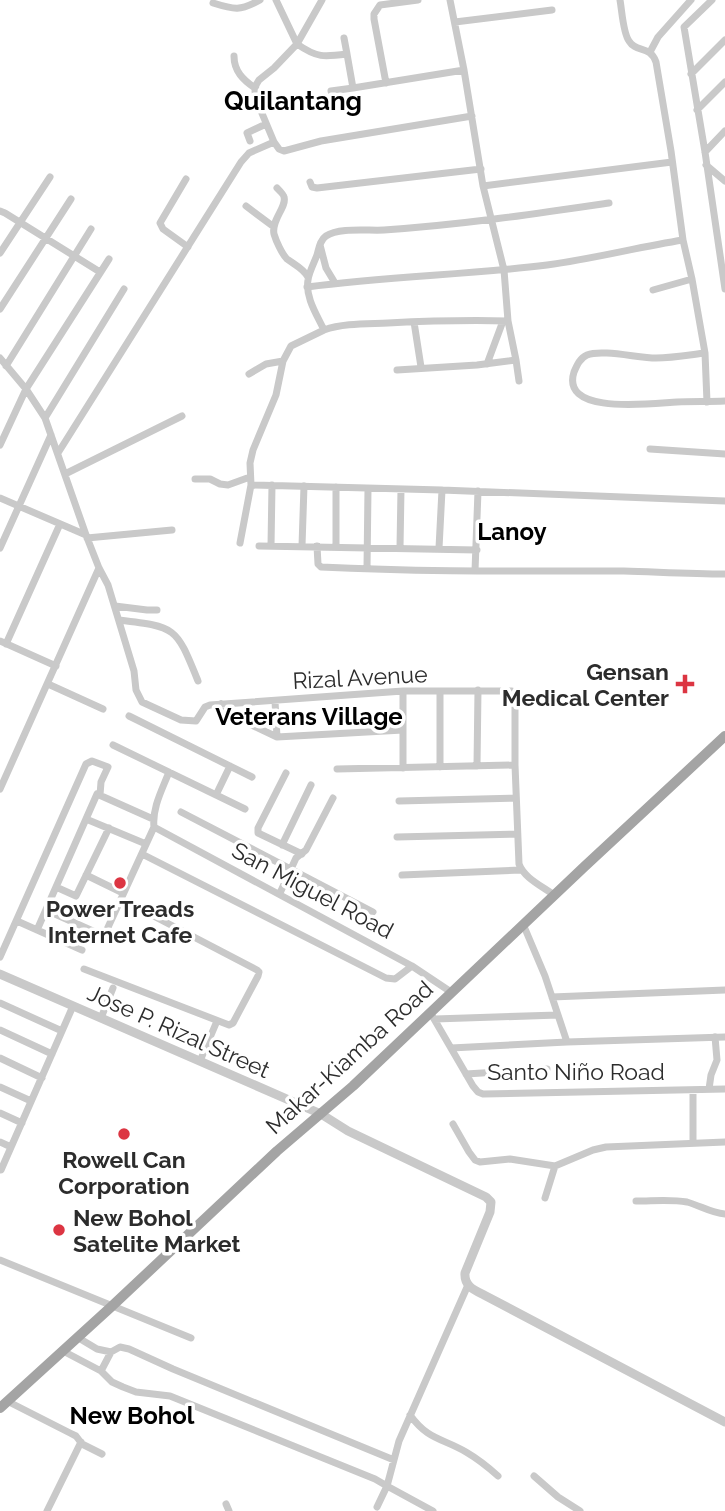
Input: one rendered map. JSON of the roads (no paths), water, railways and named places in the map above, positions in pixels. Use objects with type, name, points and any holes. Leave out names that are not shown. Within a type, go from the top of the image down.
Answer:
[{"type":"main road","name":"Makar-Kiamba Road","points":[[4,1404],[249,1177],[432,1015],[451,992],[725,736]]},
{"type":"street","points":[[213,3],[235,10],[260,0]]},
{"type":"street","points":[[276,0],[298,44],[316,55],[326,57],[347,54]]},
{"type":"street","points":[[323,0],[298,44],[259,80],[255,88],[256,99],[279,149],[284,151],[321,141],[472,116]]},
{"type":"street","points":[[386,83],[374,19],[378,2],[418,0]]},
{"type":"street","points":[[450,0],[484,186],[504,270],[505,321],[519,381]]},
{"type":"street","points":[[620,0],[628,41],[650,52],[656,62],[683,240],[705,354],[707,401]]},
{"type":"street","points":[[650,52],[659,37],[691,0]]},
{"type":"street","points":[[684,27],[712,0]]},
{"type":"street","points":[[454,22],[552,10]]},
{"type":"street","points":[[682,10],[725,289]]},
{"type":"street","points":[[345,38],[353,88]]},
{"type":"street","points":[[691,74],[725,40]]},
{"type":"street","points":[[234,56],[238,74],[255,88]]},
{"type":"street","points":[[331,91],[464,70]]},
{"type":"street","points":[[697,110],[725,82]]},
{"type":"street","points":[[250,141],[247,133],[267,124]]},
{"type":"street","points":[[705,152],[725,131]]},
{"type":"street","points":[[58,453],[241,162],[249,153],[274,142]]},
{"type":"street","points":[[484,186],[672,162]]},
{"type":"street","points":[[706,165],[725,181]]},
{"type":"street","points":[[310,182],[312,187],[317,188],[481,169]]},
{"type":"street","points":[[0,253],[50,177]]},
{"type":"street","points":[[186,179],[160,223],[163,229],[188,247]]},
{"type":"street","points":[[277,188],[284,200],[276,217],[276,240],[284,255],[305,271],[308,277]]},
{"type":"street","points":[[0,309],[71,199]]},
{"type":"street","points":[[324,330],[307,287],[320,244],[328,234],[491,220],[609,203]]},
{"type":"street","points":[[246,206],[274,227]]},
{"type":"street","points":[[0,211],[100,272]]},
{"type":"street","points":[[6,366],[91,229]]},
{"type":"street","points":[[307,287],[550,265],[683,240]]},
{"type":"street","points":[[320,244],[326,268],[335,284]]},
{"type":"street","points":[[0,445],[26,389],[109,259]]},
{"type":"street","points":[[653,290],[692,279]]},
{"type":"street","points":[[45,418],[124,289]]},
{"type":"street","points":[[240,543],[251,481],[250,463],[253,450],[276,395],[283,360],[291,346],[324,330],[351,325],[505,321]]},
{"type":"street","points":[[487,364],[505,321]]},
{"type":"street","points":[[414,322],[421,368]]},
{"type":"street","points":[[705,354],[657,358],[593,354],[579,360],[573,385],[586,399],[614,405],[725,401]]},
{"type":"street","points":[[0,358],[26,389],[45,418],[119,620],[159,625],[171,630],[179,638],[198,681]]},
{"type":"street","points":[[249,374],[266,364],[283,360]]},
{"type":"street","points":[[397,370],[516,360]]},
{"type":"street","points":[[65,474],[182,416]]},
{"type":"street","points":[[0,548],[51,435]]},
{"type":"street","points":[[650,449],[725,454]]},
{"type":"street","points":[[195,479],[210,479],[228,485],[251,481],[272,485],[725,501]]},
{"type":"street","points":[[271,546],[272,485]]},
{"type":"street","points":[[302,547],[304,486]]},
{"type":"street","points":[[336,487],[336,547]]},
{"type":"street","points":[[367,568],[368,488]]},
{"type":"street","points":[[400,548],[401,489]]},
{"type":"street","points":[[439,548],[442,490]]},
{"type":"street","points":[[475,571],[478,491]]},
{"type":"street","points":[[0,498],[87,537],[172,530]]},
{"type":"street","points":[[56,666],[3,643],[60,524]]},
{"type":"street","points":[[259,546],[477,550]]},
{"type":"street","points":[[317,546],[319,567],[725,574]]},
{"type":"street","points":[[0,789],[99,568]]},
{"type":"street","points":[[115,606],[157,610]]},
{"type":"street","name":"Rizal Avenue","points":[[119,620],[134,671],[136,690],[142,702],[181,720],[195,721],[205,707],[221,704],[403,691],[512,691],[515,698],[515,765]]},
{"type":"street","points":[[48,684],[103,709]]},
{"type":"street","points":[[477,766],[478,690]]},
{"type":"street","points":[[402,768],[403,691]]},
{"type":"street","points":[[440,692],[440,766]]},
{"type":"street","points":[[275,701],[277,737]]},
{"type":"street","points":[[221,704],[233,716],[277,737],[403,730]]},
{"type":"street","points":[[129,716],[252,778]]},
{"type":"street","points":[[113,746],[245,809]]},
{"type":"street","points":[[0,957],[86,765],[92,761],[108,767],[101,782],[100,795],[97,794],[37,930]]},
{"type":"street","points":[[337,769],[515,765],[518,857],[521,870]]},
{"type":"street","points":[[216,795],[230,766]]},
{"type":"street","points":[[46,910],[104,936],[146,844],[154,823],[155,808],[169,772]]},
{"type":"street","points":[[286,773],[258,831],[261,835],[302,854]]},
{"type":"street","points":[[282,845],[311,785]]},
{"type":"street","name":"San Miguel Road","points":[[100,795],[412,966],[451,992]]},
{"type":"street","points":[[280,894],[296,858],[306,850],[333,798]]},
{"type":"street","points":[[399,801],[516,798]]},
{"type":"street","points":[[181,812],[373,912]]},
{"type":"street","points":[[86,819],[146,844]]},
{"type":"street","points":[[56,887],[76,896],[109,828]]},
{"type":"street","points":[[397,837],[517,834]]},
{"type":"street","points":[[142,854],[386,978],[398,977],[412,966]]},
{"type":"street","points":[[402,875],[521,870],[554,895]]},
{"type":"street","points":[[84,969],[227,1025],[232,1024],[259,972],[86,875]]},
{"type":"street","points":[[17,921],[82,950]]},
{"type":"street","points":[[523,924],[567,1042]]},
{"type":"street","name":"Jose P. Rizal Street","points":[[0,974],[321,1114],[348,1131],[481,1194],[491,1202],[490,1212],[465,1273],[464,1280],[468,1285]]},
{"type":"street","points":[[100,1018],[113,988]]},
{"type":"street","points":[[552,997],[725,990]]},
{"type":"street","points":[[0,1003],[62,1031]]},
{"type":"street","points":[[0,1170],[73,1006]]},
{"type":"street","points":[[432,1015],[558,1015]]},
{"type":"street","name":"Santo Niño Road","points":[[432,1015],[478,1092],[487,1095],[725,1089]]},
{"type":"street","points":[[200,1061],[217,1021]]},
{"type":"street","points":[[0,1030],[52,1054]]},
{"type":"street","points":[[709,1089],[717,1060],[715,1037]]},
{"type":"street","points":[[451,1048],[725,1037]]},
{"type":"street","points":[[0,1058],[42,1078]]},
{"type":"street","points":[[466,1074],[547,1069]]},
{"type":"street","points":[[0,1087],[32,1101]]},
{"type":"street","points":[[693,1090],[693,1143]]},
{"type":"street","points":[[0,1113],[22,1123]]},
{"type":"street","points":[[453,1124],[469,1152],[478,1161],[485,1162],[510,1160],[555,1166],[606,1147],[725,1142]]},
{"type":"street","points":[[0,1142],[11,1147]]},
{"type":"street","points":[[545,1198],[555,1166]]},
{"type":"street","points":[[636,1201],[676,1200],[725,1214]]},
{"type":"street","points":[[0,1260],[191,1338]]},
{"type":"street","points":[[377,1507],[387,1486],[399,1441],[468,1285],[725,1422]]},
{"type":"street","points":[[77,1337],[97,1349],[111,1352]]},
{"type":"street","points":[[101,1371],[111,1352],[120,1347],[129,1349],[394,1460]]},
{"type":"street","points":[[62,1351],[101,1371],[112,1382],[123,1387],[136,1392],[170,1396],[375,1479],[433,1511]]},
{"type":"street","points":[[4,1404],[70,1433],[88,1448],[102,1454]]},
{"type":"street","points":[[410,1415],[428,1434],[464,1451],[498,1476]]},
{"type":"street","points":[[47,1511],[80,1442]]},
{"type":"street","points":[[534,1476],[558,1497],[580,1511]]},
{"type":"place","name":"Gensan Medical Center","points":[[685,684]]},
{"type":"place","name":"Power Treads Internet Cafe","points":[[120,883]]},
{"type":"place","name":"Rowell Can Corporation","points":[[124,1134]]},
{"type":"place","name":"New Bohol Satelite Market","points":[[59,1230]]},
{"type":"district","name":"Quilantang","points":[[293,101]]},
{"type":"district","name":"Lanoy","points":[[512,531]]},
{"type":"district","name":"Veterans Village","points":[[309,716]]},
{"type":"district","name":"New Bohol","points":[[132,1415]]}]
